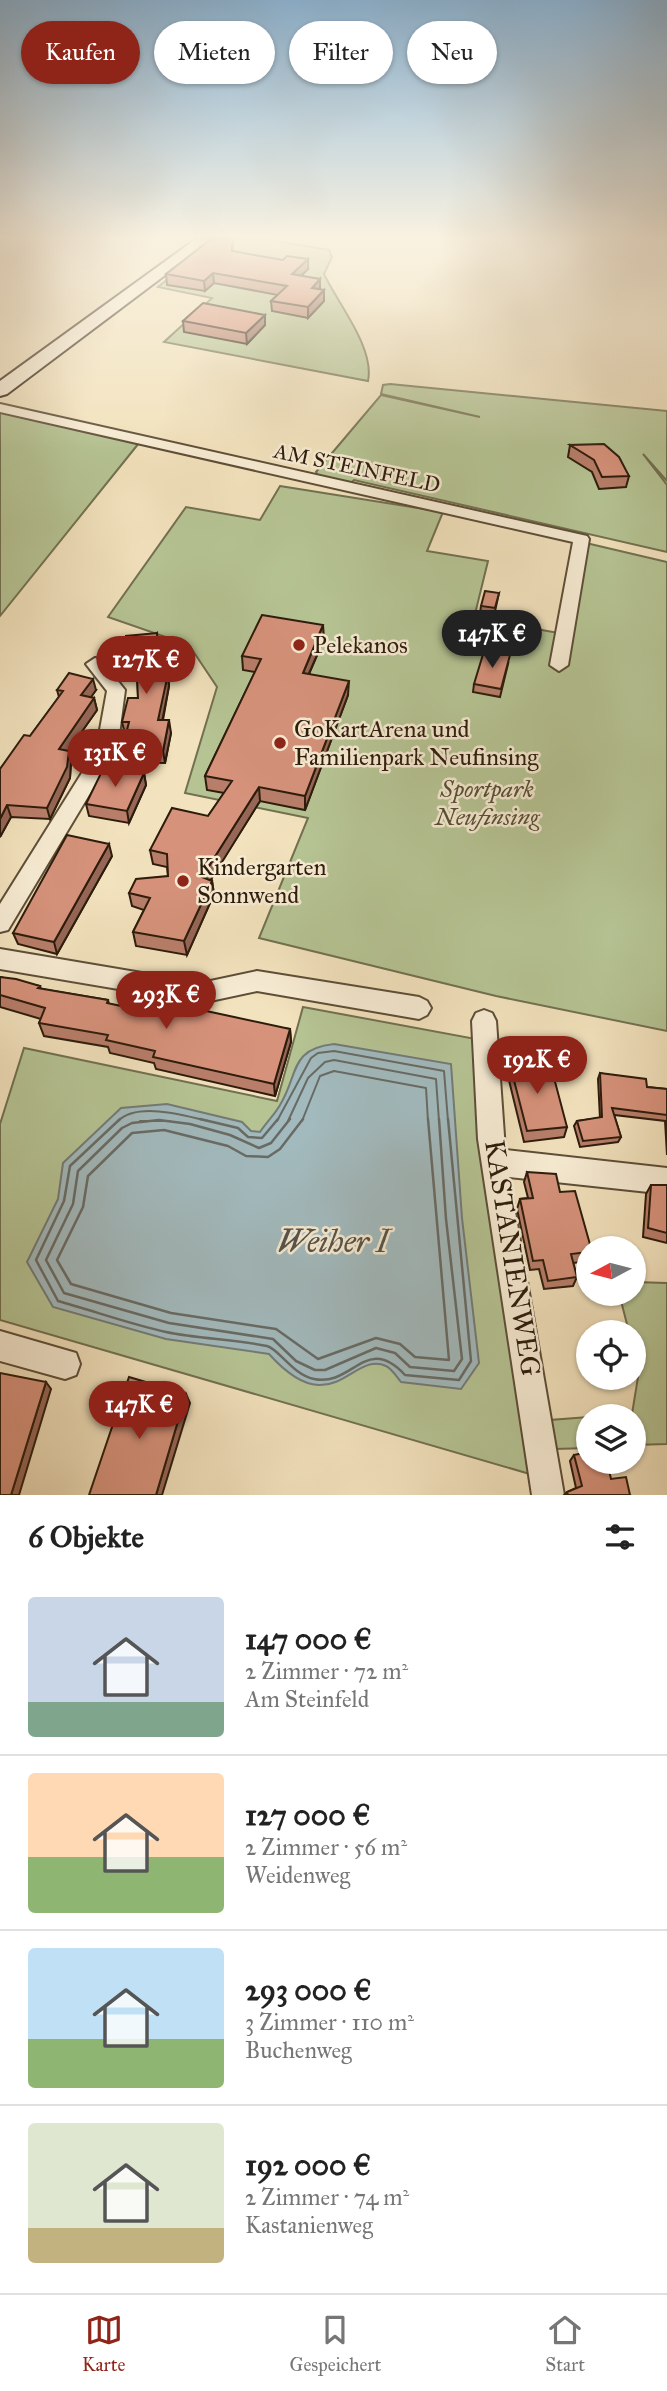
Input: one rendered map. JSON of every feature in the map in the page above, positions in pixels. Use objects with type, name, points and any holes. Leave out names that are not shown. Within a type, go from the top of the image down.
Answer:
[{"type":"street","points":[[0,390],[111,309]]},
{"type":"street","name":"AM STEINFELD","points":[[0,408],[581,539],[559,665]]},
{"type":"street","points":[[0,923],[94,770],[109,735],[116,690],[95,664]]},
{"type":"street","points":[[0,959],[201,993],[257,981],[419,1008]]},
{"type":"street","name":"KASTANIENWEG","points":[[484,1021],[495,1163],[542,1435],[548,1495]]},
{"type":"street","points":[[495,1163],[667,1181]]},
{"type":"street","points":[[0,1346],[65,1364]]},
{"type":"green space","points":[[200,309],[344,309],[366,355],[368,381],[164,342]]},
{"type":"green space","points":[[383,385],[667,411],[667,481],[643,454],[667,485],[667,552],[354,480],[351,483],[318,476],[316,472],[381,395],[480,417],[381,394]]},
{"type":"green space","points":[[0,411],[139,443],[0,616]]},
{"type":"green space","name":"Sportpark Neufinsing","points":[[280,486],[443,512],[427,551],[488,561],[474,618],[570,635],[586,543],[667,562],[667,1031],[496,996],[259,938],[308,818],[185,793],[217,687],[189,645],[108,617],[186,507],[260,520]]},
{"type":"green space","name":"Weiher I","points":[[303,1007],[476,1039],[530,1474],[0,1320],[0,1124],[24,1048],[277,1101]]},
{"type":"green space","points":[[646,1282],[667,1283],[667,1444],[646,1445],[646,1404],[634,1404],[636,1390],[646,1390],[646,1320],[626,1320],[622,1306],[646,1306]]},
{"type":"green space","points":[[576,1418],[576,1448],[555,1449],[550,1420]]},
{"type":"water","name":"Weiher I","points":[[334,1044],[451,1064],[462,1218],[479,1363],[461,1389],[401,1382],[388,1367],[374,1364],[362,1367],[339,1381],[325,1385],[310,1384],[291,1374],[269,1354],[166,1339],[53,1307],[27,1262],[58,1199],[63,1163],[121,1108],[167,1104],[242,1122],[251,1131],[260,1132],[280,1105],[302,1057],[309,1051]]},
{"type":"building","points":[[197,309],[233,309],[265,315],[246,333],[183,321]]},
{"type":"building","points":[[604,444],[619,457],[629,476],[602,477],[594,460],[570,445]]},
{"type":"building","points":[[485,591],[499,593],[495,608],[481,606]]},
{"type":"building","points":[[262,615],[323,625],[303,673],[349,681],[305,796],[259,787],[202,877],[212,881],[184,941],[133,932],[150,898],[129,893],[136,879],[168,876],[167,854],[150,850],[172,808],[208,816],[232,781],[205,776],[261,659],[242,656]]},
{"type":"building","points":[[157,633],[158,654],[166,653],[168,674],[158,720],[169,720],[163,751],[122,750],[129,722],[122,722],[128,698],[138,698],[136,657],[126,658],[126,636]]},
{"type":"building","points":[[484,651],[510,655],[501,689],[474,684]]},
{"type":"building","points":[[69,673],[93,679],[81,695],[94,698],[59,749],[69,751],[67,767],[47,808],[7,805],[0,819],[0,769],[24,735],[30,736],[63,691],[57,690]]},
{"type":"building","points":[[104,767],[144,773],[127,811],[86,804]]},
{"type":"building","points":[[67,835],[109,844],[54,942],[13,933]]},
{"type":"building","points":[[0,977],[40,986],[38,988],[108,1000],[107,1003],[164,1015],[169,1003],[290,1029],[274,1084],[153,1057],[155,1051],[106,1040],[108,1035],[39,1023],[45,1008],[0,995]]},
{"type":"building","points":[[532,1055],[538,1075],[553,1074],[567,1127],[527,1131],[508,1057]]},
{"type":"building","points":[[600,1073],[646,1079],[647,1087],[667,1089],[667,1115],[612,1108],[621,1137],[583,1141],[577,1121],[602,1117]]},
{"type":"building","points":[[527,1172],[556,1174],[560,1192],[575,1191],[588,1236],[576,1236],[576,1253],[571,1254],[576,1277],[548,1281],[543,1260],[533,1261],[520,1199],[533,1198]]},
{"type":"building","points":[[651,1185],[667,1185],[667,1233],[648,1228]]},
{"type":"building","points":[[0,1373],[46,1382],[11,1495],[0,1495]]},
{"type":"building","points":[[129,1377],[186,1394],[156,1495],[89,1495]]},
{"type":"building","points":[[579,1474],[610,1474],[611,1479],[626,1477],[630,1495],[568,1495],[567,1492],[582,1486]]},
{"type":"place","name":"Pelekanos","points":[[299,645]]},
{"type":"place","name":"GoKartArena und Familienpark Neufinsing","points":[[280,743]]},
{"type":"place","name":"Kindergarten Sonnwend","points":[[183,881]]}]
